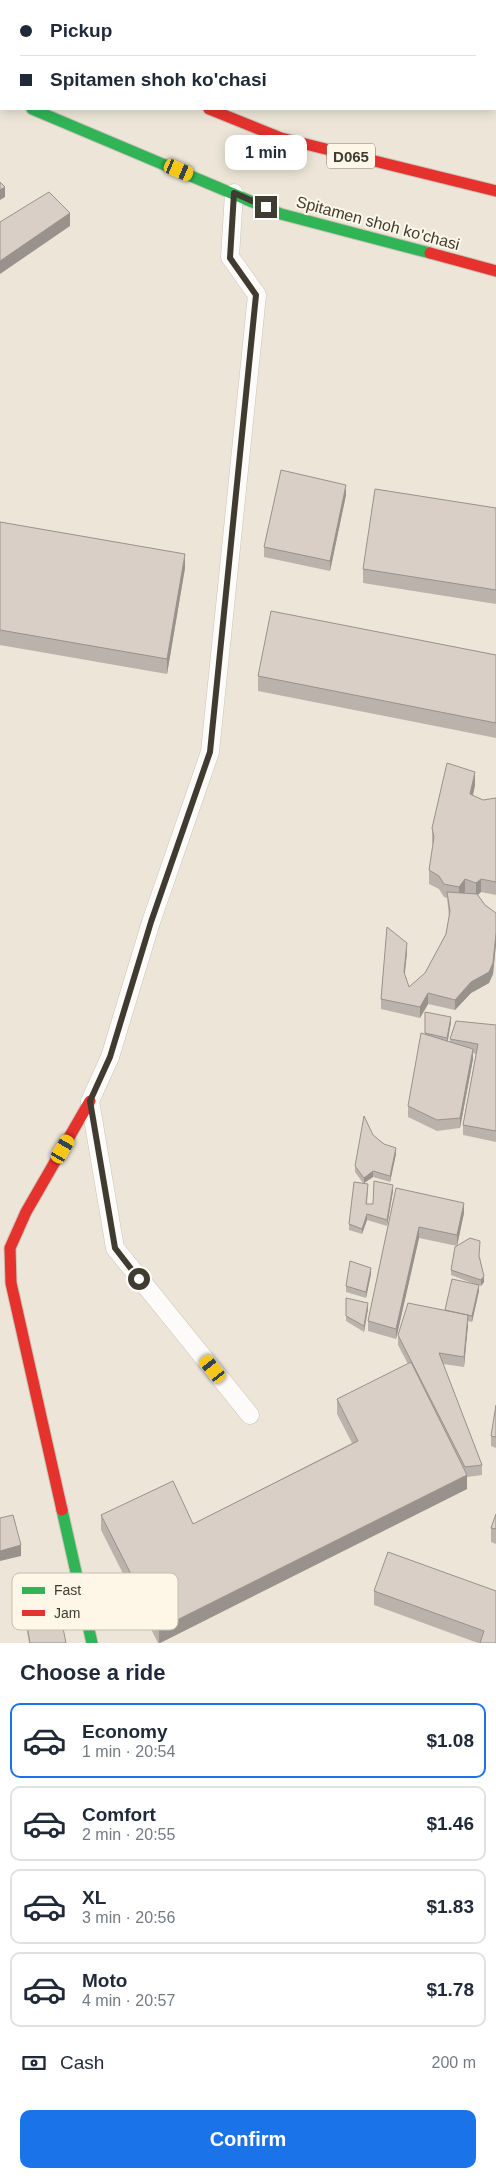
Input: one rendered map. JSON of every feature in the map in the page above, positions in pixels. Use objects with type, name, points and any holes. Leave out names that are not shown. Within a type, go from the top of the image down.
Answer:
[{"type":"main road","name":"Spitamen shoh ko'chasi","points":[[34,110],[282,214],[496,271]]},
{"type":"main road","name":"D065","points":[[211,110],[280,138],[496,191]]},
{"type":"main road","points":[[76,1573],[11,1283],[10,1248],[26,1212],[90,1101]]},
{"type":"main road","points":[[89,1630],[92,1643]]},
{"type":"lane","points":[[234,193],[230,258],[256,295],[210,752],[151,922],[110,1057],[90,1101],[115,1248],[250,1415]]},
{"type":"building","points":[[0,182],[5,187],[0,190]]},
{"type":"building","points":[[49,192],[70,213],[0,261],[0,222]]},
{"type":"building","points":[[281,470],[346,485],[330,561],[264,547]]},
{"type":"building","points":[[375,489],[496,508],[496,590],[363,569]]},
{"type":"building","points":[[0,522],[185,554],[167,659],[0,630]]},
{"type":"building","points":[[271,611],[496,655],[496,723],[258,676]]},
{"type":"building","points":[[447,763],[475,772],[470,794],[483,800],[496,798],[496,882],[481,879],[476,883],[465,879],[459,887],[444,884],[439,876],[429,870],[434,837],[432,828]]},
{"type":"building","points":[[447,892],[477,894],[485,905],[496,913],[493,963],[489,972],[471,982],[455,1000],[428,993],[420,1007],[381,999],[387,927],[407,943],[404,972],[409,987],[425,973],[446,934],[450,911]]},
{"type":"building","points":[[425,1012],[451,1017],[447,1038],[425,1033]]},
{"type":"building","points":[[456,1021],[496,1025],[496,1131],[463,1125],[478,1044],[450,1039]]},
{"type":"building","points":[[421,1033],[473,1049],[460,1118],[437,1120],[408,1106]]},
{"type":"building","points":[[364,1116],[373,1135],[384,1144],[396,1148],[390,1176],[373,1171],[364,1178],[355,1166]]},
{"type":"building","points":[[374,1181],[393,1185],[387,1220],[367,1214],[362,1229],[349,1224],[354,1182],[368,1184],[366,1204],[373,1204]]},
{"type":"building","points":[[396,1188],[464,1203],[457,1235],[419,1227],[396,1329],[368,1321]]},
{"type":"building","points":[[470,1238],[480,1241],[479,1256],[484,1276],[481,1280],[451,1270],[455,1247]]},
{"type":"building","points":[[350,1261],[371,1268],[366,1292],[346,1286]]},
{"type":"building","points":[[452,1279],[479,1285],[472,1316],[445,1310]]},
{"type":"building","points":[[346,1298],[368,1303],[364,1326],[346,1316]]},
{"type":"building","points":[[408,1303],[468,1315],[464,1357],[439,1353],[482,1465],[465,1467],[398,1335]]},
{"type":"building","points":[[411,1362],[467,1475],[178,1620],[178,1573],[131,1573],[101,1515],[173,1481],[193,1524],[358,1441],[337,1399]]},
{"type":"building","points":[[496,1405],[496,1437],[491,1436]]},
{"type":"building","points":[[496,1514],[496,1529],[491,1528]]},
{"type":"building","points":[[13,1515],[21,1545],[0,1551],[0,1518]]},
{"type":"building","points":[[388,1552],[496,1591],[496,1643],[480,1643],[484,1631],[374,1591]]},
{"type":"building","points":[[28,1630],[63,1630],[66,1643],[30,1643]]},
{"type":"traffic: fast","points":[[34,110],[281,214],[430,253]]},
{"type":"traffic: fast","points":[[62,1510],[76,1573]]},
{"type":"traffic: fast","points":[[89,1630],[92,1643]]},
{"type":"traffic: jam","points":[[211,110],[281,138],[496,191]]},
{"type":"traffic: jam","points":[[430,253],[496,271]]},
{"type":"traffic: jam","points":[[62,1510],[11,1283],[10,1248],[26,1212],[90,1101]]},
{"type":"route","points":[[139,1279],[115,1248],[90,1101],[110,1057],[151,922],[210,752],[256,295],[230,258],[234,193],[266,207]]}]
